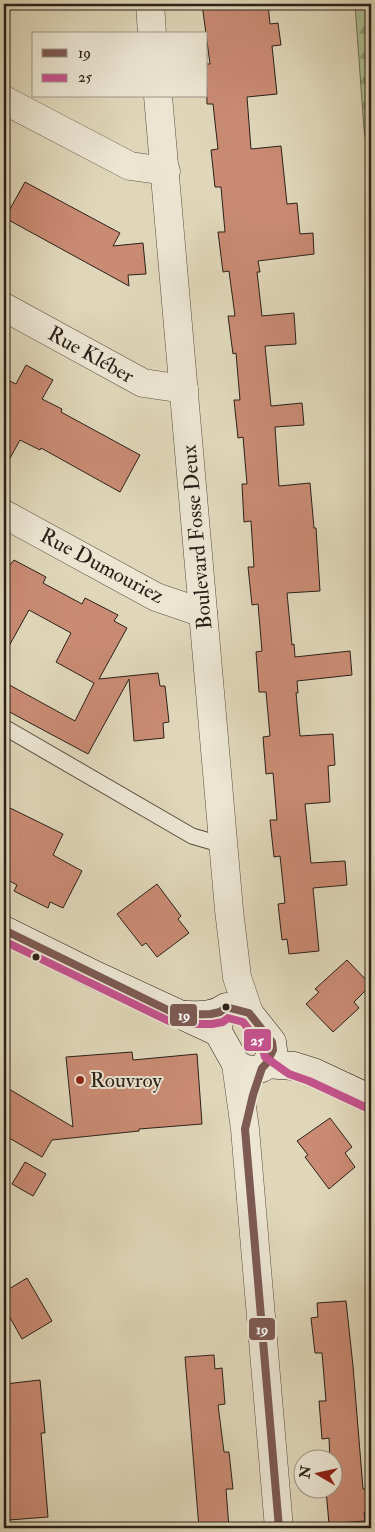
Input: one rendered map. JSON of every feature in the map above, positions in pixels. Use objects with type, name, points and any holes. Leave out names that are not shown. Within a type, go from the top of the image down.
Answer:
[{"type":"street","points":[[150,4],[152,32]]},
{"type":"street","name":"Boulevard Fosse Deux","points":[[158,98],[223,845],[237,977],[228,1016]]},
{"type":"street","points":[[4,100],[130,166],[166,171]]},
{"type":"street","name":"Rue Kléber","points":[[4,307],[143,383],[184,388]]},
{"type":"street","name":"Rue Dumouriez","points":[[4,514],[156,597],[203,614]]},
{"type":"street","points":[[4,930],[178,1015],[228,1016],[272,1042],[245,1129],[279,1528]]},
{"type":"street","points":[[228,1016],[266,1062],[313,1072],[371,1099]]},
{"type":"lane","points":[[4,726],[192,836],[223,845]]},
{"type":"green space","points":[[355,4],[371,4],[371,180],[364,129]]},
{"type":"building","points":[[202,4],[268,4],[270,24],[278,23],[281,45],[272,46],[277,94],[247,97],[251,149],[281,146],[287,204],[297,203],[300,234],[313,233],[314,254],[258,261],[260,272],[257,272],[262,316],[294,313],[296,344],[265,346],[271,406],[302,403],[304,425],[275,427],[279,486],[310,483],[314,528],[316,528],[320,591],[287,593],[292,645],[294,644],[295,657],[350,651],[352,675],[297,681],[298,693],[296,693],[300,736],[333,734],[335,765],[328,766],[330,802],[305,804],[311,863],[345,861],[347,885],[313,888],[319,951],[289,954],[287,939],[282,940],[278,904],[285,903],[280,856],[274,857],[270,820],[277,820],[273,773],[266,774],[263,737],[270,736],[266,692],[259,692],[256,652],[262,651],[258,604],[252,605],[248,567],[254,567],[251,521],[244,522],[242,484],[247,484],[243,437],[238,438],[234,400],[240,400],[236,353],[233,354],[228,316],[235,316],[229,271],[223,272],[218,232],[225,232],[221,187],[215,187],[211,150],[218,149],[213,104],[207,104],[208,64],[210,64],[208,32],[206,32]]},
{"type":"building","points":[[25,182],[120,233],[113,246],[143,243],[146,274],[128,275],[129,286],[5,218]]},
{"type":"building","points":[[26,365],[53,380],[42,399],[62,409],[61,412],[140,455],[120,492],[41,448],[40,450],[20,440],[4,469],[4,378],[16,384]]},
{"type":"building","points":[[14,560],[46,577],[43,583],[82,604],[85,598],[118,615],[114,621],[127,628],[99,679],[158,673],[160,686],[165,686],[169,722],[163,723],[164,738],[134,741],[129,679],[88,754],[4,709],[4,682],[75,721],[94,683],[56,662],[71,633],[29,610],[4,655],[4,562],[10,565]]},
{"type":"building","points":[[4,805],[63,834],[53,855],[82,871],[63,908],[50,902],[48,908],[14,891],[17,885],[4,878]]},
{"type":"building","points":[[157,884],[181,916],[178,919],[189,933],[157,957],[146,943],[142,946],[117,914]]},
{"type":"building","points":[[347,960],[371,985],[354,1002],[359,1008],[333,1032],[306,1004],[319,992],[315,989]]},
{"type":"building","points":[[132,1052],[133,1060],[197,1054],[202,1124],[139,1129],[139,1131],[52,1140],[42,1157],[4,1135],[4,1086],[73,1127],[66,1057]]},
{"type":"building","points":[[330,1118],[352,1147],[345,1153],[355,1167],[329,1189],[305,1157],[308,1155],[297,1141]]},
{"type":"building","points":[[25,1162],[46,1174],[33,1196],[12,1184]]},
{"type":"building","points":[[27,1278],[52,1321],[22,1339],[4,1307],[4,1292]]},
{"type":"building","points":[[346,1301],[363,1489],[371,1489],[371,1511],[364,1512],[365,1521],[329,1524],[327,1500],[342,1500],[342,1450],[330,1450],[329,1438],[322,1439],[319,1401],[326,1401],[322,1353],[315,1353],[311,1318],[318,1317],[317,1303]]},
{"type":"building","points":[[214,1355],[215,1369],[222,1368],[225,1404],[218,1405],[224,1452],[229,1452],[233,1489],[226,1489],[229,1528],[199,1528],[185,1357]]},
{"type":"building","points":[[40,1380],[45,1433],[41,1433],[48,1517],[9,1520],[4,1462],[9,1461],[4,1408],[7,1407],[5,1384]]},
{"type":"transit line","name":"19","points":[[4,930],[178,1015],[211,1014],[220,1012],[226,1007],[249,1013],[272,1042],[273,1050],[262,1068],[245,1129],[279,1528]]},
{"type":"transit line","name":"25","points":[[4,941],[175,1024],[212,1024],[223,1022],[228,1018],[243,1022],[262,1046],[265,1057],[289,1074],[309,1081],[367,1108]]},
{"type":"place","name":"Rouvroy","points":[[80,1080]]}]
